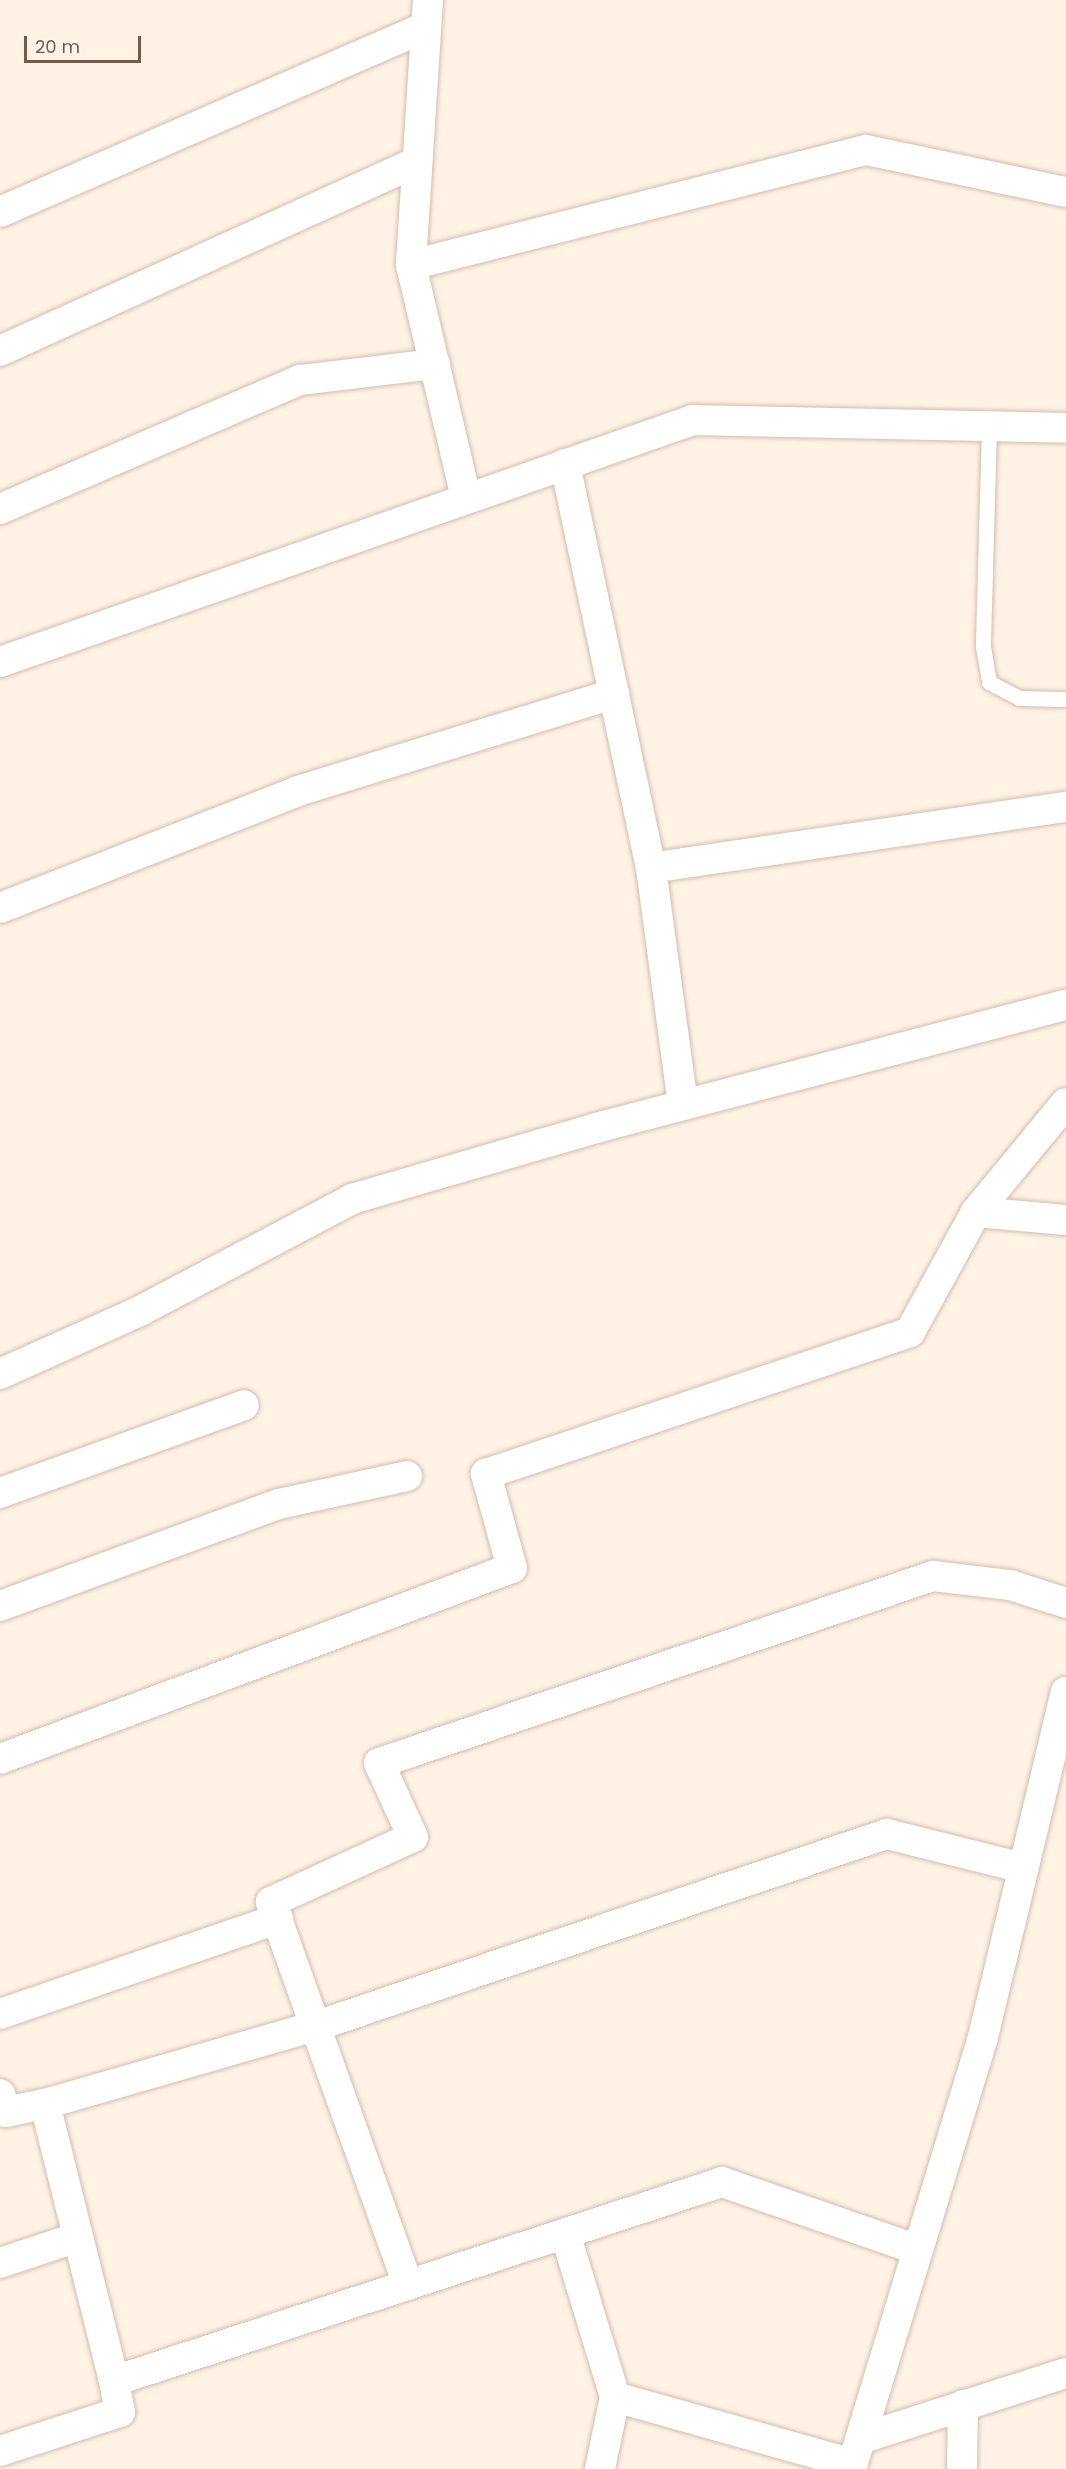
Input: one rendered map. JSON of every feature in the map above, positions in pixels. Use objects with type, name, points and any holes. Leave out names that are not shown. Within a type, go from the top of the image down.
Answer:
[{"type":"street","points":[[0,212],[427,13],[414,163],[411,265],[466,498]]},
{"type":"street","points":[[411,265],[866,150],[1066,192]]},
{"type":"street","points":[[0,351],[414,163]]},
{"type":"street","points":[[0,509],[300,380],[435,364]]},
{"type":"street","points":[[0,662],[693,420],[1066,428]]},
{"type":"street","points":[[565,464],[651,868],[683,1105]]},
{"type":"street","points":[[0,908],[298,791],[614,694]]},
{"type":"street","points":[[651,868],[1066,807]]},
{"type":"street","points":[[0,1374],[140,1311],[352,1199],[683,1105],[1066,1005]]},
{"type":"street","points":[[0,1759],[512,1568],[486,1474],[910,1332],[976,1212],[1066,1103]]},
{"type":"street","points":[[976,1212],[1066,1220]]},
{"type":"street","points":[[0,1493],[244,1405]]},
{"type":"street","points":[[0,1606],[279,1504],[407,1476]]},
{"type":"street","points":[[408,2285],[319,2025],[271,1902],[413,1837],[380,1763],[933,1576],[1010,1585],[1066,1603]]},
{"type":"street","points":[[855,2457],[983,2037],[1066,1692]]},
{"type":"street","points":[[0,2094],[6,2112],[45,2104],[319,2025],[887,1834],[1023,1868]]},
{"type":"street","points":[[0,2014],[278,1919]]},
{"type":"street","points":[[0,2451],[120,2412],[45,2104]]},
{"type":"street","points":[[114,2381],[722,2182],[918,2250]]},
{"type":"street","points":[[565,2233],[615,2397],[600,2469]]},
{"type":"street","points":[[0,2263],[78,2238]]},
{"type":"street","points":[[615,2397],[855,2457],[963,2405],[1066,2373]]},
{"type":"street","points":[[962,2469],[963,2405]]},
{"type":"lane","points":[[989,427],[983,647],[989,682],[1019,698],[1064,699]]}]
